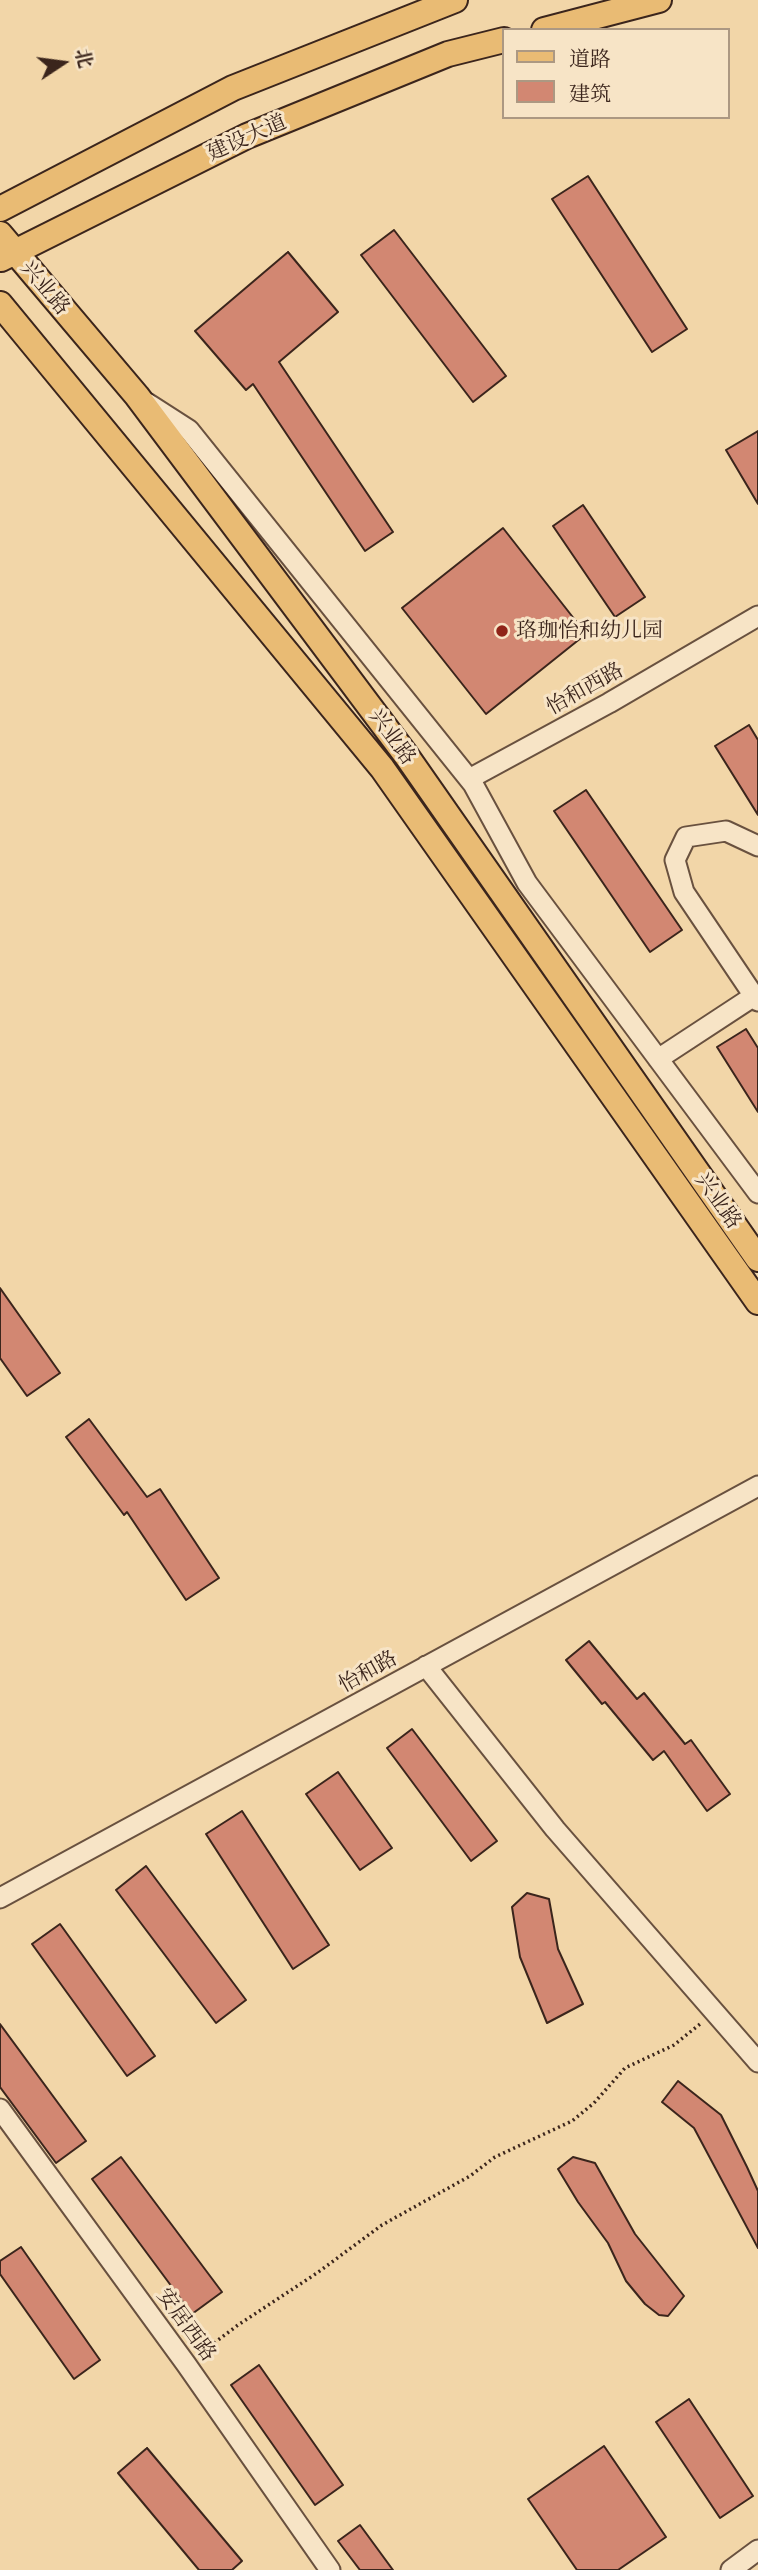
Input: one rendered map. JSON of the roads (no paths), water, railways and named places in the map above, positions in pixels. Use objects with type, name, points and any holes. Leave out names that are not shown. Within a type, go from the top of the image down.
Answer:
[{"type":"main road","points":[[0,209],[233,88],[455,0]]},
{"type":"main road","points":[[552,28],[659,0]]},
{"type":"main road","name":"建设大道","points":[[5,248],[247,136],[448,54],[503,40]]},
{"type":"main road","name":"兴业路","points":[[5,248],[137,396],[406,755],[758,1259]]},
{"type":"main road","name":"兴业路","points":[[0,304],[382,768],[758,1303]]},
{"type":"street","points":[[137,396],[189,430],[469,779],[527,883],[755,1184]]},
{"type":"street","name":"怡和西路","points":[[469,779],[758,616]]},
{"type":"street","points":[[658,1059],[756,998],[684,892],[675,860],[686,836],[726,831],[758,846]]},
{"type":"street","name":"怡和路","points":[[0,1898],[758,1486]]},
{"type":"street","points":[[426,1666],[555,1829],[758,2062]]},
{"type":"street","name":"安居西路","points":[[0,2109],[187,2364],[330,2570]]},
{"type":"street","points":[[731,2570],[758,2550]]},
{"type":"place","name":"珞珈怡和幼儿园","points":[[502,631]]}]
